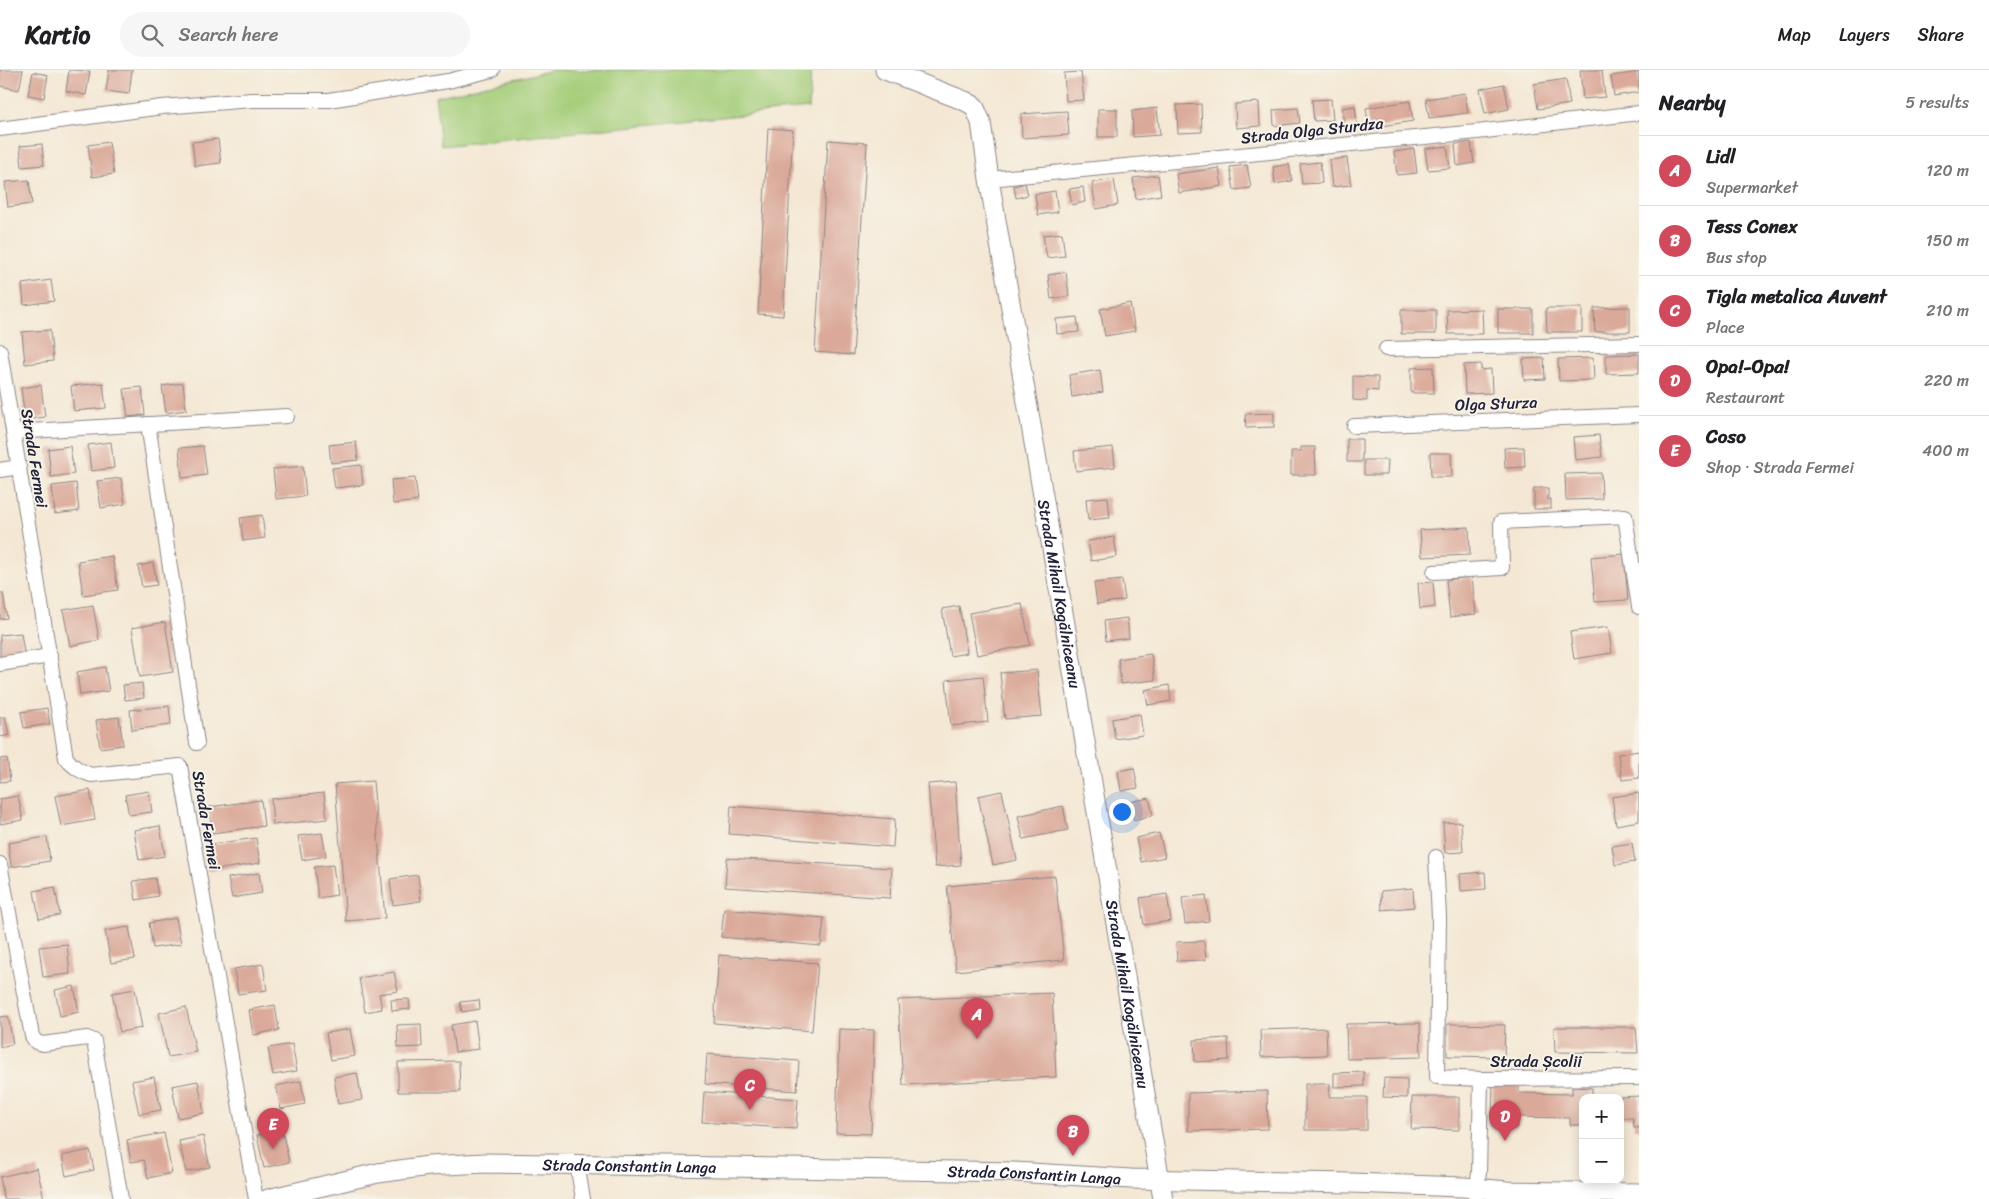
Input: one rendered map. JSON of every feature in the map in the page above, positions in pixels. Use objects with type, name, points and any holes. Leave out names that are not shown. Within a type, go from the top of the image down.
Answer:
[{"type":"main road","name":"Strada Mihail Kogălniceanu","points":[[885,70],[965,101],[974,106],[981,122],[989,179],[1163,1199]]},
{"type":"main road","name":"Strada Constantin Langa","points":[[268,1199],[378,1172],[484,1162],[1015,1172],[1160,1179],[1312,1182],[1476,1194],[1507,1191],[1639,1193]]},
{"type":"street","points":[[0,129],[162,107],[252,100],[329,100],[448,81],[492,70]]},
{"type":"street","name":"Strada Olga Sturdza","points":[[989,179],[1477,132],[1639,113]]},
{"type":"street","points":[[1386,349],[1639,344]]},
{"type":"street","name":"Strada Fermei","points":[[0,350],[4,401],[13,432],[66,758],[81,772],[91,775],[180,766],[256,1199]]},
{"type":"street","name":"Olga Sturza","points":[[1354,426],[1639,415]]},
{"type":"street","points":[[13,432],[286,416]]},
{"type":"street","points":[[148,424],[197,743]]},
{"type":"street","points":[[0,470],[19,467]]},
{"type":"street","points":[[1434,572],[1502,568],[1501,522],[1625,516],[1639,607]]},
{"type":"street","points":[[0,664],[50,656]]},
{"type":"street","points":[[1436,857],[1439,955],[1437,1077],[1481,1079]]},
{"type":"street","points":[[0,864],[32,1036],[36,1042],[43,1044],[87,1038],[94,1041],[122,1199]]},
{"type":"street","name":"Strada Școlii","points":[[1476,1194],[1481,1079],[1639,1078]]},
{"type":"street","points":[[576,1164],[583,1199]]},
{"type":"green space","points":[[553,70],[811,70],[809,108],[441,146],[435,97]]},
{"type":"building","points":[[0,70],[23,70],[19,90],[0,86]]},
{"type":"building","points":[[69,70],[90,71],[86,95],[66,91]]},
{"type":"building","points":[[109,70],[132,70],[129,94],[106,91]]},
{"type":"building","points":[[1580,70],[1602,70],[1605,97],[1583,99]]},
{"type":"building","points":[[33,72],[48,75],[44,98],[28,95]]},
{"type":"building","points":[[1081,72],[1084,100],[1066,101],[1064,73]]},
{"type":"building","points":[[1639,72],[1639,92],[1614,96],[1611,76]]},
{"type":"building","points":[[1566,79],[1570,104],[1538,109],[1534,84]]},
{"type":"building","points":[[1504,84],[1509,109],[1485,114],[1480,89]]},
{"type":"building","points":[[1465,93],[1468,113],[1429,118],[1426,99]]},
{"type":"building","points":[[1331,99],[1333,120],[1314,121],[1312,100]]},
{"type":"building","points":[[1410,101],[1413,121],[1369,128],[1366,108]]},
{"type":"building","points":[[1259,102],[1260,126],[1236,128],[1235,104]]},
{"type":"building","points":[[1201,104],[1202,132],[1178,133],[1177,105]]},
{"type":"building","points":[[1355,106],[1357,124],[1344,126],[1342,108]]},
{"type":"building","points":[[1157,108],[1160,135],[1133,137],[1132,111]]},
{"type":"building","points":[[1298,108],[1300,123],[1274,126],[1273,110]]},
{"type":"building","points":[[1098,109],[1117,109],[1117,137],[1098,137]]},
{"type":"building","points":[[1067,111],[1069,135],[1022,138],[1021,114]]},
{"type":"building","points":[[768,128],[793,130],[783,316],[758,314]]},
{"type":"building","points":[[218,139],[221,163],[195,166],[192,142]]},
{"type":"building","points":[[828,140],[867,143],[853,355],[815,352]]},
{"type":"building","points":[[109,142],[114,174],[92,177],[88,145]]},
{"type":"building","points":[[1471,142],[1474,163],[1457,166],[1455,144]]},
{"type":"building","points":[[42,144],[44,165],[22,167],[20,146]]},
{"type":"building","points":[[1447,146],[1450,168],[1428,170],[1425,149]]},
{"type":"building","points":[[1414,149],[1417,173],[1397,175],[1394,152]]},
{"type":"building","points":[[1347,158],[1351,185],[1332,187],[1329,160]]},
{"type":"building","points":[[1320,162],[1322,183],[1302,184],[1300,164]]},
{"type":"building","points":[[1289,164],[1292,181],[1275,184],[1273,167]]},
{"type":"building","points":[[1247,165],[1251,188],[1234,190],[1230,167]]},
{"type":"building","points":[[1219,168],[1222,186],[1179,193],[1176,174]]},
{"type":"building","points":[[1158,175],[1161,195],[1136,199],[1133,178]]},
{"type":"building","points":[[1114,179],[1118,205],[1096,209],[1092,183]]},
{"type":"building","points":[[29,180],[32,204],[8,207],[5,182]]},
{"type":"building","points":[[1025,183],[1028,195],[1016,198],[1014,186]]},
{"type":"building","points":[[1083,187],[1085,202],[1072,205],[1069,189]]},
{"type":"building","points":[[1055,191],[1058,212],[1038,215],[1035,194]]},
{"type":"building","points":[[1062,233],[1065,256],[1047,258],[1043,235]]},
{"type":"building","points":[[1066,272],[1069,296],[1051,299],[1048,275]]},
{"type":"building","points":[[51,280],[54,301],[24,305],[22,284]]},
{"type":"building","points":[[1130,303],[1135,331],[1105,336],[1100,309]]},
{"type":"building","points":[[1630,307],[1630,332],[1595,332],[1594,308]]},
{"type":"building","points":[[1546,308],[1582,308],[1582,332],[1547,332]]},
{"type":"building","points":[[1482,309],[1483,334],[1448,334],[1447,310]]},
{"type":"building","points":[[1498,309],[1533,309],[1533,333],[1498,333]]},
{"type":"building","points":[[1401,310],[1436,310],[1436,334],[1401,334]]},
{"type":"building","points":[[1077,317],[1079,332],[1057,334],[1056,319]]},
{"type":"building","points":[[50,330],[53,361],[25,364],[22,332]]},
{"type":"building","points":[[1639,354],[1639,373],[1606,374],[1606,355]]},
{"type":"building","points":[[1544,358],[1545,379],[1524,380],[1523,359]]},
{"type":"building","points":[[1593,358],[1594,380],[1559,381],[1558,359]]},
{"type":"building","points":[[1481,364],[1481,370],[1491,369],[1492,393],[1465,394],[1464,365]]},
{"type":"building","points":[[1433,367],[1434,393],[1411,393],[1411,368]]},
{"type":"building","points":[[1100,370],[1103,392],[1072,397],[1069,375]]},
{"type":"building","points":[[1353,376],[1378,377],[1378,391],[1367,390],[1367,401],[1353,400]]},
{"type":"building","points":[[103,383],[106,408],[74,411],[71,386]]},
{"type":"building","points":[[183,383],[186,410],[166,413],[162,386]]},
{"type":"building","points":[[41,385],[45,417],[25,420],[21,388]]},
{"type":"building","points":[[142,387],[145,415],[128,417],[124,389]]},
{"type":"building","points":[[1274,413],[1274,427],[1246,428],[1245,414]]},
{"type":"building","points":[[1599,435],[1602,457],[1575,460],[1573,437]]},
{"type":"building","points":[[1347,439],[1362,439],[1362,462],[1347,462]]},
{"type":"building","points":[[111,442],[114,468],[91,471],[88,445]]},
{"type":"building","points":[[356,442],[358,460],[331,463],[329,445]]},
{"type":"building","points":[[70,446],[74,474],[51,477],[48,449]]},
{"type":"building","points":[[203,446],[207,475],[182,478],[179,448]]},
{"type":"building","points":[[1113,447],[1115,467],[1076,471],[1074,451]]},
{"type":"building","points":[[1301,447],[1315,447],[1316,475],[1291,475],[1291,451],[1301,451]]},
{"type":"building","points":[[1524,447],[1525,467],[1505,468],[1504,448]]},
{"type":"building","points":[[1430,453],[1451,453],[1452,477],[1431,477]]},
{"type":"building","points":[[1364,460],[1388,460],[1387,475],[1364,475]]},
{"type":"building","points":[[361,465],[363,485],[335,488],[332,468]]},
{"type":"building","points":[[303,466],[306,496],[276,499],[273,469]]},
{"type":"building","points":[[1601,473],[1602,499],[1566,500],[1565,474]]},
{"type":"building","points":[[121,478],[125,504],[101,508],[97,481]]},
{"type":"building","points":[[415,478],[418,501],[393,504],[391,480]]},
{"type":"building","points":[[76,483],[79,511],[55,514],[52,486]]},
{"type":"building","points":[[1534,488],[1548,488],[1548,499],[1551,499],[1551,509],[1534,509]]},
{"type":"building","points":[[1108,497],[1110,518],[1088,520],[1086,499]]},
{"type":"building","points":[[262,515],[265,538],[243,541],[240,518]]},
{"type":"building","points":[[1469,527],[1470,555],[1422,557],[1420,530]]},
{"type":"building","points":[[1114,537],[1117,557],[1091,561],[1088,541]]},
{"type":"building","points":[[1624,554],[1628,600],[1595,602],[1591,557]]},
{"type":"building","points":[[112,556],[118,590],[83,595],[78,561]]},
{"type":"building","points":[[153,563],[157,585],[142,587],[138,566]]},
{"type":"building","points":[[1472,577],[1476,614],[1450,617],[1446,580]]},
{"type":"building","points":[[1122,580],[1125,600],[1097,604],[1094,583]]},
{"type":"building","points":[[1433,582],[1435,607],[1420,609],[1418,583]]},
{"type":"building","points":[[0,593],[3,593],[7,618],[0,619]]},
{"type":"building","points":[[1022,604],[1030,645],[977,655],[969,613]]},
{"type":"building","points":[[93,605],[99,640],[70,646],[63,610]]},
{"type":"building","points":[[959,606],[967,653],[950,656],[942,609]]},
{"type":"building","points":[[1127,618],[1129,638],[1106,641],[1104,621]]},
{"type":"building","points":[[165,622],[173,672],[140,677],[132,628]]},
{"type":"building","points":[[1608,627],[1612,653],[1574,659],[1570,632]]},
{"type":"building","points":[[21,633],[24,653],[0,657],[0,635]]},
{"type":"building","points":[[1151,654],[1155,680],[1121,684],[1118,659]]},
{"type":"building","points":[[105,667],[109,691],[80,695],[77,672]]},
{"type":"building","points":[[1037,670],[1042,716],[1005,719],[1000,673]]},
{"type":"building","points":[[983,676],[988,722],[951,726],[946,680]]},
{"type":"building","points":[[142,683],[144,698],[125,700],[123,685]]},
{"type":"building","points":[[1169,685],[1171,701],[1148,705],[1145,690]]},
{"type":"building","points":[[169,706],[171,725],[132,730],[130,710]]},
{"type":"building","points":[[47,708],[50,724],[24,728],[21,712]]},
{"type":"building","points":[[1140,714],[1143,735],[1115,739],[1112,719]]},
{"type":"building","points":[[5,717],[9,735],[0,737],[0,718]]},
{"type":"building","points":[[119,717],[123,745],[100,748],[96,720]]},
{"type":"building","points":[[1639,751],[1639,778],[1622,780],[1618,754]]},
{"type":"building","points":[[7,758],[10,781],[0,782],[0,759]]},
{"type":"building","points":[[1134,768],[1138,788],[1121,791],[1118,771]]},
{"type":"building","points":[[373,781],[385,918],[346,921],[335,784]]},
{"type":"building","points":[[955,782],[961,865],[935,867],[928,784]]},
{"type":"building","points":[[90,790],[95,820],[61,826],[55,796]]},
{"type":"building","points":[[149,791],[152,812],[129,815],[125,795]]},
{"type":"building","points":[[1002,791],[1017,860],[993,865],[978,796]]},
{"type":"building","points":[[324,793],[327,819],[273,825],[271,799]]},
{"type":"building","points":[[1639,793],[1639,821],[1616,825],[1612,797]]},
{"type":"building","points":[[18,796],[23,820],[0,824],[0,799]]},
{"type":"building","points":[[1149,798],[1153,815],[1134,820],[1130,802]]},
{"type":"building","points":[[261,800],[264,826],[212,833],[209,807]]},
{"type":"building","points":[[731,806],[895,819],[893,847],[729,834]]},
{"type":"building","points":[[1063,806],[1068,830],[1023,839],[1018,816]]},
{"type":"building","points":[[1461,822],[1463,852],[1445,853],[1443,823]]},
{"type":"building","points":[[160,826],[165,856],[139,860],[134,830]]},
{"type":"building","points":[[322,833],[326,856],[302,860],[298,836]]},
{"type":"building","points":[[1159,833],[1165,857],[1141,862],[1136,838]]},
{"type":"building","points":[[47,837],[50,861],[11,867],[8,843]]},
{"type":"building","points":[[256,838],[260,863],[209,871],[206,845]]},
{"type":"building","points":[[1632,843],[1635,862],[1615,865],[1612,846]]},
{"type":"building","points":[[727,858],[892,868],[890,898],[725,887]]},
{"type":"building","points":[[333,865],[337,895],[318,898],[314,867]]},
{"type":"building","points":[[1485,872],[1486,889],[1461,891],[1460,874]]},
{"type":"building","points":[[259,873],[262,893],[232,898],[228,878]]},
{"type":"building","points":[[418,875],[421,901],[393,905],[390,879]]},
{"type":"building","points":[[1055,876],[1064,960],[956,971],[947,886]]},
{"type":"building","points":[[155,878],[158,896],[136,900],[133,881]]},
{"type":"building","points":[[55,887],[60,915],[39,919],[34,891]]},
{"type":"building","points":[[1413,888],[1414,907],[1382,910],[1381,891]]},
{"type":"building","points":[[1167,894],[1171,921],[1144,925],[1140,898]]},
{"type":"building","points":[[1206,895],[1209,921],[1185,924],[1182,898]]},
{"type":"building","points":[[724,909],[824,918],[821,946],[721,937]]},
{"type":"building","points":[[176,918],[181,944],[153,948],[149,923]]},
{"type":"building","points":[[129,927],[135,959],[111,963],[105,931]]},
{"type":"building","points":[[1204,941],[1206,960],[1177,961],[1176,942]]},
{"type":"building","points":[[67,944],[70,974],[43,977],[39,947]]},
{"type":"building","points":[[719,955],[818,963],[812,1031],[714,1023]]},
{"type":"building","points":[[263,964],[267,990],[238,994],[234,969]]},
{"type":"building","points":[[394,972],[398,991],[379,994],[382,1009],[365,1012],[359,978]]},
{"type":"building","points":[[74,986],[79,1012],[60,1016],[55,990]]},
{"type":"building","points":[[135,989],[142,1028],[120,1032],[112,993]]},
{"type":"building","points":[[1052,993],[1056,1077],[903,1085],[898,1000]]},
{"type":"building","points":[[409,999],[410,1009],[392,1011],[391,1000]]},
{"type":"building","points":[[479,1000],[480,1009],[462,1012],[460,1002]]},
{"type":"building","points":[[275,1005],[279,1030],[253,1035],[249,1010]]},
{"type":"building","points":[[186,1007],[196,1052],[168,1057],[159,1013]]},
{"type":"building","points":[[8,1016],[13,1044],[0,1047],[0,1017]]},
{"type":"building","points":[[475,1021],[479,1049],[455,1052],[451,1025]]},
{"type":"building","points":[[1420,1023],[1421,1057],[1347,1059],[1346,1024]]},
{"type":"building","points":[[421,1024],[422,1047],[398,1048],[397,1025]]},
{"type":"building","points":[[1447,1024],[1505,1025],[1504,1057],[1447,1056]]},
{"type":"building","points":[[1554,1027],[1636,1027],[1638,1053],[1555,1052]]},
{"type":"building","points":[[1326,1028],[1327,1055],[1261,1057],[1260,1030]]},
{"type":"building","points":[[350,1029],[355,1056],[331,1060],[326,1033]]},
{"type":"building","points":[[839,1029],[874,1030],[871,1134],[836,1133]]},
{"type":"building","points":[[1228,1038],[1229,1060],[1195,1062],[1194,1040]]},
{"type":"building","points":[[292,1044],[297,1071],[273,1075],[268,1048]]},
{"type":"building","points":[[707,1054],[799,1061],[797,1091],[705,1084]]},
{"type":"building","points":[[459,1061],[460,1092],[398,1092],[398,1062]]},
{"type":"building","points":[[1364,1072],[1364,1086],[1334,1087],[1334,1073]]},
{"type":"building","points":[[357,1073],[362,1100],[338,1104],[334,1077]]},
{"type":"building","points":[[154,1077],[161,1110],[139,1114],[132,1081]]},
{"type":"building","points":[[1384,1078],[1407,1079],[1407,1098],[1383,1097]]},
{"type":"building","points":[[198,1081],[204,1113],[178,1118],[172,1086]]},
{"type":"building","points":[[301,1081],[305,1104],[281,1109],[276,1086]]},
{"type":"building","points":[[1493,1083],[1519,1083],[1519,1093],[1572,1094],[1572,1087],[1592,1088],[1592,1094],[1579,1094],[1579,1125],[1570,1125],[1570,1118],[1517,1117],[1517,1127],[1492,1127]]},
{"type":"building","points":[[1305,1084],[1330,1084],[1329,1097],[1367,1097],[1367,1130],[1305,1130]]},
{"type":"building","points":[[1267,1091],[1268,1129],[1188,1131],[1188,1093]]},
{"type":"building","points":[[704,1092],[798,1099],[796,1129],[702,1122]]},
{"type":"building","points":[[1639,1096],[1639,1128],[1634,1128],[1633,1118],[1624,1118],[1624,1097]]},
{"type":"building","points":[[1412,1097],[1459,1097],[1459,1130],[1411,1129]]},
{"type":"building","points":[[282,1130],[289,1162],[264,1168],[257,1135]]},
{"type":"building","points":[[164,1133],[172,1173],[148,1178],[144,1160],[131,1162],[127,1140]]},
{"type":"building","points":[[203,1136],[210,1167],[186,1172],[179,1141]]},
{"type":"building","points":[[90,1150],[94,1170],[66,1176],[62,1156]]},
{"type":"building","points":[[37,1168],[44,1199],[4,1199],[0,1177]]},
{"type":"place","name":"Lidl","points":[[977,1039]]},
{"type":"place","name":"Tigla metalica Auvent","points":[[750,1110]]},
{"type":"place","name":"Opa!-Opa!","points":[[1505,1141]]},
{"type":"place","name":"Coso","points":[[273,1149]]},
{"type":"place","name":"Tess Conex","points":[[1073,1156]]}]
